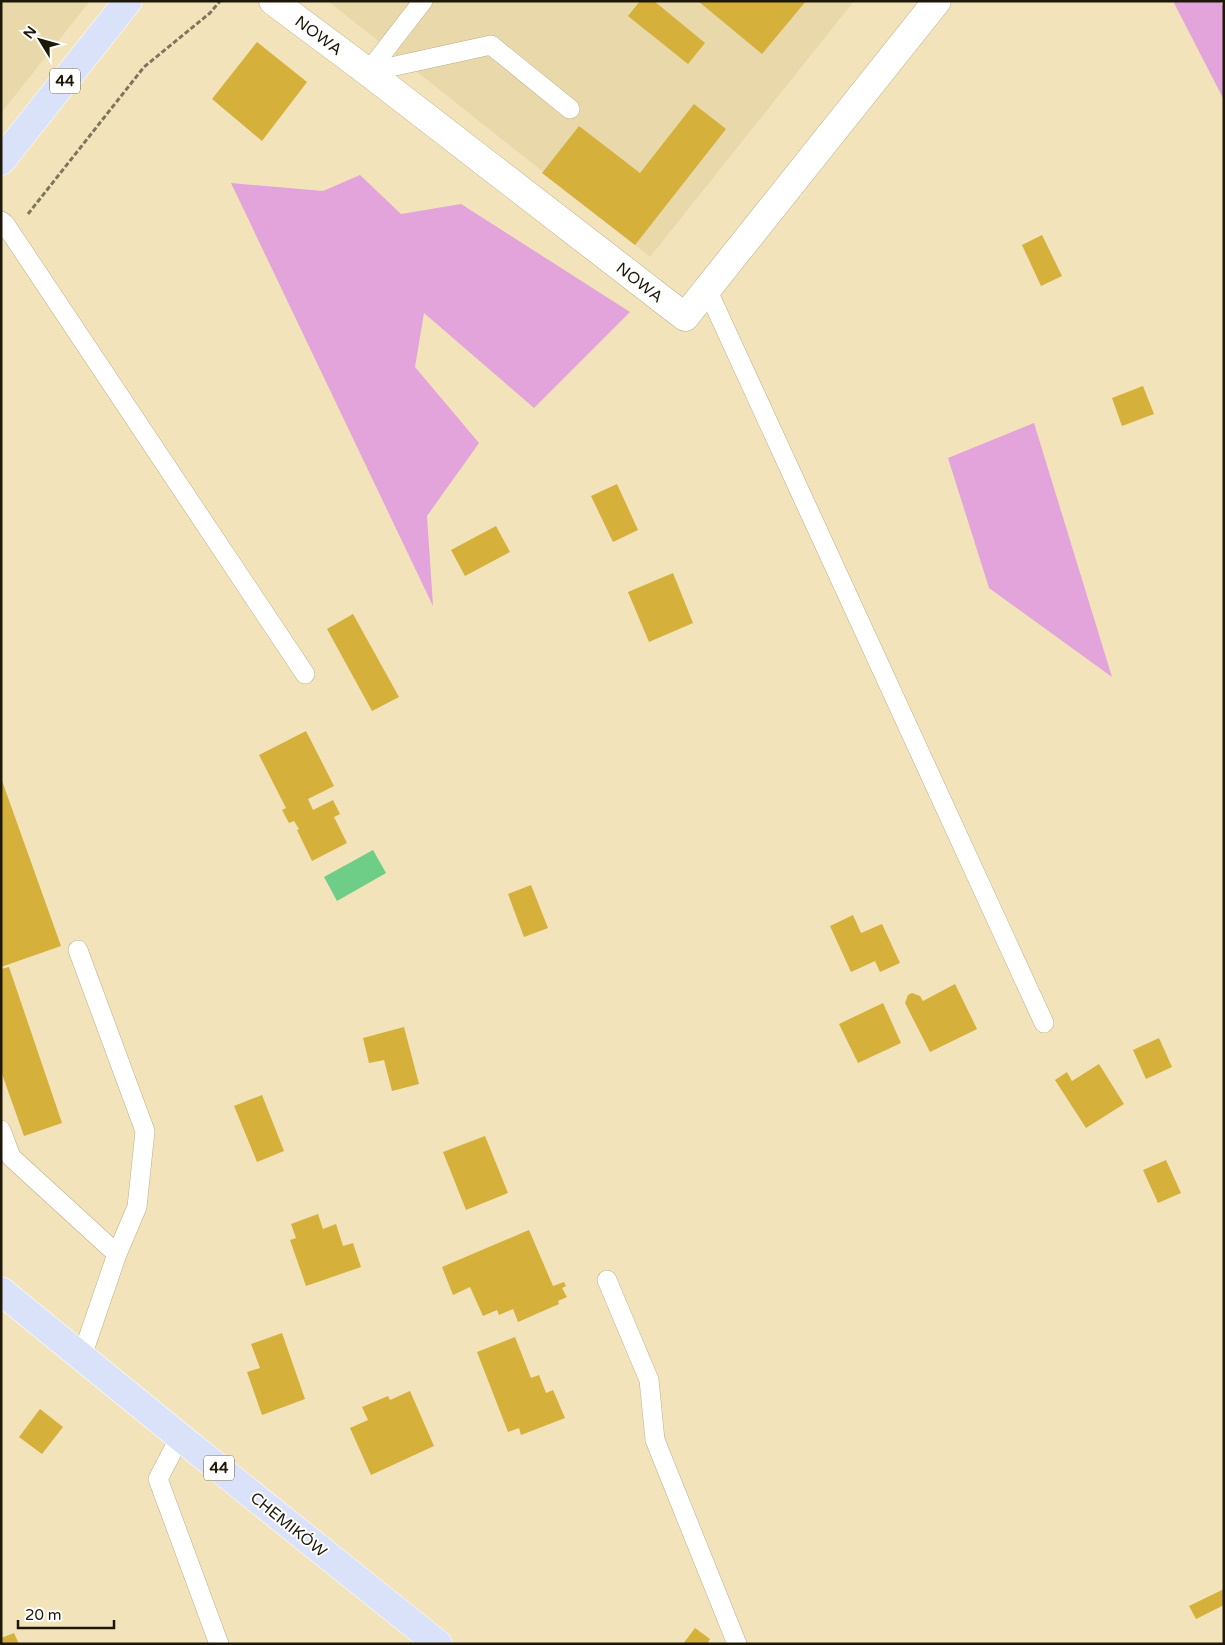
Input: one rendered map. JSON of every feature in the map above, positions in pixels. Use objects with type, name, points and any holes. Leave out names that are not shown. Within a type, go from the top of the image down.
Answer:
[{"type":"main road","name":"44","points":[[1,161],[128,1]]},
{"type":"main road","name":"CHEMIKÓW","points":[[1,1291],[438,1644]]},
{"type":"street","name":"NOWA","points":[[274,1],[685,317],[937,1]]},
{"type":"lane","points":[[368,72],[423,1]]},
{"type":"lane","points":[[368,72],[491,45],[570,109]]},
{"type":"lane","points":[[6,228],[305,674]]},
{"type":"lane","points":[[708,289],[1044,1023]]},
{"type":"lane","points":[[78,950],[145,1131],[137,1207],[118,1254],[82,1356]]},
{"type":"lane","points":[[1,1130],[11,1157],[118,1254]]},
{"type":"lane","points":[[607,1280],[649,1380],[654,1440],[737,1644]]},
{"type":"lane","points":[[180,1437],[158,1479],[219,1644]]},
{"type":"path","points":[[6,228],[144,67],[210,13],[220,1]]},
{"type":"shaded area","points":[[1,1],[90,1],[1,113]]},
{"type":"shaded area","points":[[328,1],[854,1],[650,257]]},
{"type":"shaded area","points":[[1173,1],[1220,1],[1224,8],[1224,100]]},
{"type":"shaded area","points":[[360,175],[401,214],[461,204],[630,312],[534,408],[424,313],[415,367],[479,443],[427,516],[433,606],[231,183],[323,191]]},
{"type":"shaded area","points":[[1034,423],[1112,677],[989,588],[948,458]]},
{"type":"shaded area","points":[[373,850],[386,873],[337,901],[324,877]]},
{"type":"building","points":[[640,1],[654,1],[705,43],[688,64],[628,16]]},
{"type":"building","points":[[698,1],[806,1],[762,54]]},
{"type":"building","points":[[257,42],[307,82],[262,141],[212,99]]},
{"type":"building","points":[[694,104],[726,129],[635,245],[542,173],[579,126],[640,173]]},
{"type":"building","points":[[1042,235],[1062,276],[1041,286],[1022,245]]},
{"type":"building","points":[[1143,386],[1154,414],[1122,426],[1112,398]]},
{"type":"building","points":[[617,484],[638,530],[613,542],[591,496]]},
{"type":"building","points":[[496,526],[510,552],[465,576],[451,550]]},
{"type":"building","points":[[673,573],[693,623],[649,642],[628,592]]},
{"type":"building","points":[[353,614],[399,697],[372,711],[327,629]]},
{"type":"building","points":[[306,731],[334,786],[308,799],[313,810],[333,800],[340,814],[334,817],[347,843],[312,861],[297,830],[299,829],[294,821],[289,823],[282,810],[286,808],[259,755]]},
{"type":"building","points":[[1,778],[61,946],[1,967]]},
{"type":"building","points":[[531,885],[548,928],[524,937],[508,894]]},
{"type":"building","points":[[853,915],[861,933],[882,924],[900,963],[880,972],[875,961],[851,972],[830,926]]},
{"type":"building","points":[[9,967],[62,1123],[24,1136],[1,1071],[1,969]]},
{"type":"building","points":[[955,984],[977,1029],[930,1052],[905,1003],[908,995],[912,993],[920,996],[923,1001]]},
{"type":"building","points":[[883,1003],[901,1043],[858,1063],[839,1024]]},
{"type":"building","points":[[404,1027],[419,1084],[392,1091],[384,1060],[369,1063],[363,1038]]},
{"type":"building","points":[[1159,1038],[1172,1067],[1146,1079],[1133,1050]]},
{"type":"building","points":[[1099,1064],[1124,1104],[1086,1128],[1055,1080],[1067,1072],[1072,1081]]},
{"type":"building","points":[[262,1095],[284,1151],[257,1162],[234,1106]]},
{"type":"building","points":[[485,1136],[508,1193],[466,1210],[443,1152]]},
{"type":"building","points":[[1166,1160],[1181,1193],[1158,1203],[1143,1170]]},
{"type":"building","points":[[318,1214],[323,1229],[336,1224],[343,1246],[353,1243],[361,1267],[306,1286],[290,1240],[296,1238],[291,1224]]},
{"type":"building","points":[[529,1230],[553,1286],[564,1282],[566,1286],[562,1288],[567,1297],[558,1301],[559,1304],[518,1322],[513,1309],[499,1315],[497,1310],[483,1316],[470,1287],[453,1295],[442,1267]]},
{"type":"building","points":[[282,1333],[305,1399],[262,1415],[247,1372],[260,1368],[251,1344]]},
{"type":"building","points":[[515,1337],[531,1378],[539,1375],[546,1393],[553,1390],[565,1418],[521,1435],[519,1428],[508,1432],[477,1352]]},
{"type":"building","points":[[410,1391],[434,1446],[371,1475],[350,1428],[368,1420],[362,1407],[388,1396],[390,1400]]},
{"type":"building","points":[[40,1409],[63,1427],[42,1454],[19,1437]]},
{"type":"building","points":[[1224,1589],[1224,1605],[1196,1619],[1189,1606]]},
{"type":"building","points":[[695,1628],[710,1639],[707,1644],[683,1644]]},
{"type":"building","points":[[14,1633],[19,1644],[1,1644],[1,1638]]}]
